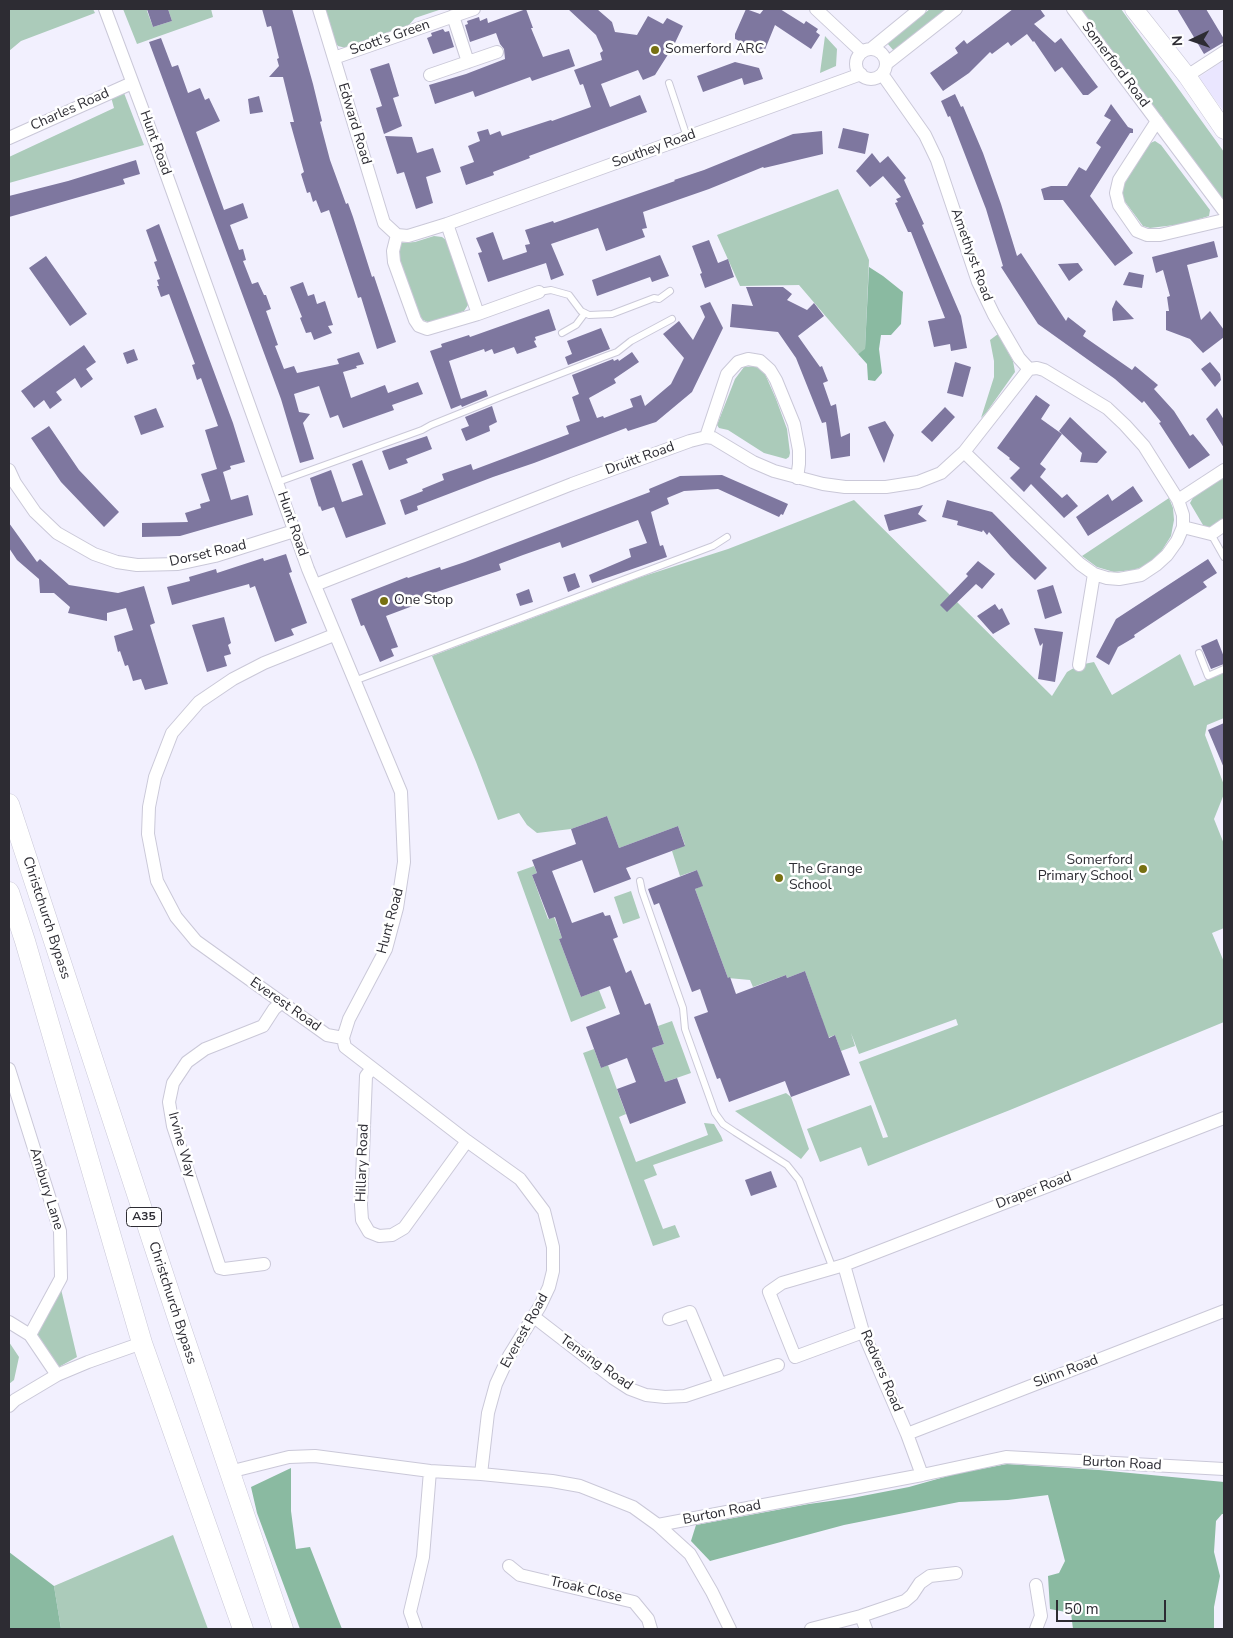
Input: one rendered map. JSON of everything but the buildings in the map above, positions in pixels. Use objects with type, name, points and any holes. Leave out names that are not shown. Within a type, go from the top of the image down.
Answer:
[{"type":"main road","points":[[1134,9],[1187,76],[1224,130]]},
{"type":"main road","name":"Christchurch Bypass","points":[[9,804],[229,1472],[283,1629]]},
{"type":"main road","name":"Christchurch Bypass","points":[[9,892],[25,940],[142,1343],[244,1629]]},
{"type":"street","name":"Hunt Road","points":[[105,9],[278,482],[294,531],[334,635],[400,792],[404,862],[397,908],[386,949],[349,1019],[343,1038]]},
{"type":"street","name":"Edward Road","points":[[319,9],[381,215],[388,228],[397,235]]},
{"type":"street","name":"Scott's Green","points":[[334,58],[474,9]]},
{"type":"street","points":[[816,9],[866,50],[881,52],[884,56],[884,69]]},
{"type":"street","points":[[920,9],[866,50],[857,60],[856,65],[861,74],[873,78],[956,9]]},
{"type":"street","name":"Somerford Road","points":[[1073,9],[1224,211]]},
{"type":"street","points":[[453,16],[468,62]]},
{"type":"street","points":[[430,75],[497,52]]},
{"type":"street","points":[[1187,76],[1224,52]]},
{"type":"street","name":"Amethyst Road","points":[[884,69],[925,135],[937,160],[978,282],[994,315],[1019,358],[1030,369]]},
{"type":"street","name":"Southey Road","points":[[447,224],[861,74]]},
{"type":"street","name":"Charles Road","points":[[9,138],[132,83]]},
{"type":"street","name":"Somerford Road","points":[[1157,121],[1119,180],[1116,194],[1119,206],[1137,231],[1147,235],[1160,235],[1224,220]]},
{"type":"street","points":[[478,314],[447,224],[416,235],[397,235],[393,251],[394,262],[418,326],[427,329],[478,314],[538,292]]},
{"type":"street","points":[[797,478],[799,450],[794,424],[776,380],[770,370],[760,361],[748,359],[738,362],[727,374],[706,437],[713,438],[753,462],[797,478],[845,488],[894,486],[918,482],[941,472],[964,452],[1030,369],[1037,368],[1044,370],[1107,408],[1144,446],[1178,500],[1183,515],[1183,527],[1177,541],[1167,555],[1141,575],[1119,579],[1094,574],[1074,558],[964,452]]},
{"type":"street","name":"Druitt Road","points":[[315,585],[572,484],[690,440],[706,437]]},
{"type":"street","name":"Dorset Road","points":[[9,470],[34,512],[57,534],[94,554],[117,562],[137,565],[178,564],[215,556],[294,531]]},
{"type":"street","points":[[1178,500],[1224,470]]},
{"type":"street","points":[[1183,527],[1211,534],[1224,526]]},
{"type":"street","points":[[1078,665],[1094,574]]},
{"type":"street","name":"Everest Road","points":[[334,635],[264,663],[233,679],[199,702],[172,733],[155,777],[149,807],[148,834],[157,881],[176,917],[196,941],[328,1035],[343,1038],[345,1047],[467,1141],[520,1178],[544,1211],[553,1247],[553,1271],[549,1287],[534,1317],[509,1356],[496,1384],[488,1413],[481,1474]]},
{"type":"street","name":"Irvine Way","points":[[264,1264],[220,1268],[173,1126],[169,1102],[173,1084],[187,1062],[205,1049],[263,1026],[274,1009],[281,1003]]},
{"type":"street","name":"Hillary Road","points":[[372,1068],[366,1076],[361,1205],[362,1220],[369,1232],[379,1236],[392,1236],[404,1228],[467,1141]]},
{"type":"street","name":"Ambury Lane","points":[[9,1069],[60,1231],[62,1278],[30,1335]]},
{"type":"street","name":"Draper Road","points":[[864,1332],[795,1358],[769,1292],[782,1283],[838,1267],[1224,1118]]},
{"type":"street","name":"Redvers Road","points":[[838,1267],[922,1475]]},
{"type":"street","name":"Slinn Road","points":[[907,1434],[1224,1311]]},
{"type":"street","points":[[669,1319],[690,1312],[720,1384]]},
{"type":"street","name":"Tensing Road","points":[[534,1317],[613,1378],[630,1389],[646,1395],[665,1397],[685,1396],[778,1365]]},
{"type":"street","points":[[9,1322],[30,1335],[58,1375]]},
{"type":"street","points":[[9,1406],[15,1400],[58,1375],[142,1343]]},
{"type":"street","points":[[229,1472],[289,1457],[315,1456],[430,1471],[552,1481],[580,1486],[633,1507],[658,1525],[690,1554],[712,1592],[730,1629]]},
{"type":"street","name":"Burton Road","points":[[658,1525],[922,1475],[1006,1457],[1224,1469]]},
{"type":"street","points":[[416,1629],[410,1612],[423,1557],[430,1471]]},
{"type":"street","name":"Troak Close","points":[[510,1566],[520,1574],[634,1602],[648,1619],[651,1629]]},
{"type":"street","points":[[811,1629],[861,1616],[905,1601],[912,1595],[920,1582],[930,1576],[956,1573]]},
{"type":"street","points":[[1036,1585],[1041,1616],[1036,1629]]},
{"type":"street","points":[[861,1616],[866,1629]]},
{"type":"lane","points":[[669,84],[687,137]]},
{"type":"lane","points":[[538,292],[551,290],[569,295],[581,312],[589,315],[612,314],[654,298],[658,299],[670,291]]},
{"type":"lane","points":[[562,333],[576,325],[585,313]]},
{"type":"lane","points":[[278,482],[422,430],[617,352],[631,341],[672,319]]},
{"type":"lane","points":[[1211,534],[1224,557]]},
{"type":"lane","points":[[354,681],[713,546],[727,537]]},
{"type":"lane","points":[[1199,653],[1208,676],[1224,669]]},
{"type":"lane","points":[[640,881],[683,1008],[685,1029],[715,1113],[723,1124],[787,1165],[799,1180],[838,1267]]},
{"type":"shaded area","points":[[1224,60],[1224,111],[1198,78]]},
{"type":"green space","points":[[9,9],[93,9],[95,13],[21,41],[9,51]]},
{"type":"green space","points":[[123,9],[148,9],[153,27],[172,21],[168,9],[211,9],[213,17],[137,44]]},
{"type":"green space","points":[[324,9],[442,9],[415,18],[408,26],[346,48],[338,46],[335,42]]},
{"type":"green space","points":[[930,9],[946,9],[894,51],[887,43]]},
{"type":"green space","points":[[1080,9],[1121,9],[1224,152],[1224,203]]},
{"type":"green space","points":[[825,36],[837,49],[836,66],[820,73]]},
{"type":"green space","points":[[124,93],[144,145],[9,183],[9,157],[114,108],[111,97]]},
{"type":"green space","points":[[1155,141],[1161,145],[1210,210],[1209,216],[1183,224],[1150,228],[1143,226],[1123,199],[1122,190],[1125,183],[1148,144]]},
{"type":"green space","points":[[838,189],[869,260],[865,350],[858,354],[799,285],[740,286],[717,235]]},
{"type":"green space","points":[[434,236],[442,237],[446,240],[468,299],[468,305],[464,311],[430,323],[421,319],[398,258],[399,246],[402,243],[415,242]]},
{"type":"green space","points":[[869,267],[903,292],[901,324],[891,335],[881,335],[879,349],[882,373],[875,381],[868,380],[867,364],[858,354],[865,349]]},
{"type":"green space","points":[[998,334],[1013,361],[1015,372],[981,418],[994,377],[994,361],[990,340]]},
{"type":"green space","points":[[755,366],[765,374],[787,429],[790,453],[786,459],[764,453],[728,430],[719,428],[717,425],[735,379],[744,367]]},
{"type":"green space","points":[[1224,476],[1224,520],[1212,527],[1206,527],[1190,503],[1194,496]]},
{"type":"green space","points":[[1169,498],[1173,508],[1174,520],[1171,536],[1159,555],[1145,566],[1133,570],[1114,572],[1097,567],[1082,556]]},
{"type":"green space","name":"The Grange School","points":[[854,500],[1052,696],[1067,672],[1079,665],[1094,662],[1112,695],[1180,654],[1194,686],[1224,672],[1224,718],[1207,725],[1205,735],[1224,785],[1224,794],[1214,819],[1224,844],[1224,928],[1212,933],[1224,962],[1224,1022],[868,1166],[861,1147],[820,1162],[807,1129],[871,1105],[883,1138],[888,1137],[859,1062],[958,1025],[956,1019],[859,1054],[851,1033],[855,1046],[841,1051],[835,1035],[803,1047],[784,1034],[822,1019],[805,971],[787,978],[786,975],[753,987],[750,980],[728,978],[695,889],[702,886],[697,870],[680,876],[672,851],[685,845],[678,826],[619,848],[607,816],[571,829],[537,833],[527,825],[519,813],[498,820],[432,656],[641,577],[728,549]]},
{"type":"green space","points":[[534,866],[537,873],[532,875],[548,919],[554,917],[562,938],[559,939],[581,997],[599,990],[606,1008],[571,1022],[517,872]]},
{"type":"green space","points":[[631,891],[640,918],[623,924],[614,897]]},
{"type":"green space","points":[[672,1021],[691,1073],[665,1082],[652,1048],[664,1044],[658,1026]]},
{"type":"green space","points":[[594,1049],[601,1068],[608,1065],[626,1114],[619,1117],[636,1162],[708,1135],[704,1123],[714,1124],[721,1136],[723,1141],[653,1165],[657,1175],[644,1180],[663,1229],[675,1225],[680,1237],[653,1246],[583,1053]]},
{"type":"green space","points":[[786,1093],[791,1097],[809,1149],[801,1159],[735,1111]]},
{"type":"green space","points":[[61,1289],[77,1357],[57,1368],[36,1334]]},
{"type":"green space","points":[[9,1342],[19,1357],[14,1380],[9,1384]]},
{"type":"green space","points":[[1007,1464],[1099,1470],[1224,1482],[1224,1514],[1216,1521],[1214,1552],[1220,1576],[1214,1607],[1214,1629],[1073,1629],[1071,1613],[1050,1609],[1048,1576],[1059,1573],[1065,1561],[1048,1495],[1008,1500],[959,1502],[844,1525],[710,1561],[691,1541],[696,1525],[909,1487],[955,1474]]},
{"type":"green space","points":[[291,1468],[291,1511],[296,1549],[310,1547],[342,1629],[300,1629],[257,1513],[251,1487]]},
{"type":"green space","points":[[173,1535],[208,1629],[61,1629],[54,1586]]},
{"type":"green space","points":[[9,1552],[54,1586],[61,1629],[9,1629]]},
{"type":"place","name":"Somerford ARC","points":[[655,50]]},
{"type":"place","name":"One Stop","points":[[384,601]]},
{"type":"place","name":"Somerford Primary School","points":[[1143,869]]},
{"type":"place","name":"The Grange School","points":[[779,878]]}]
